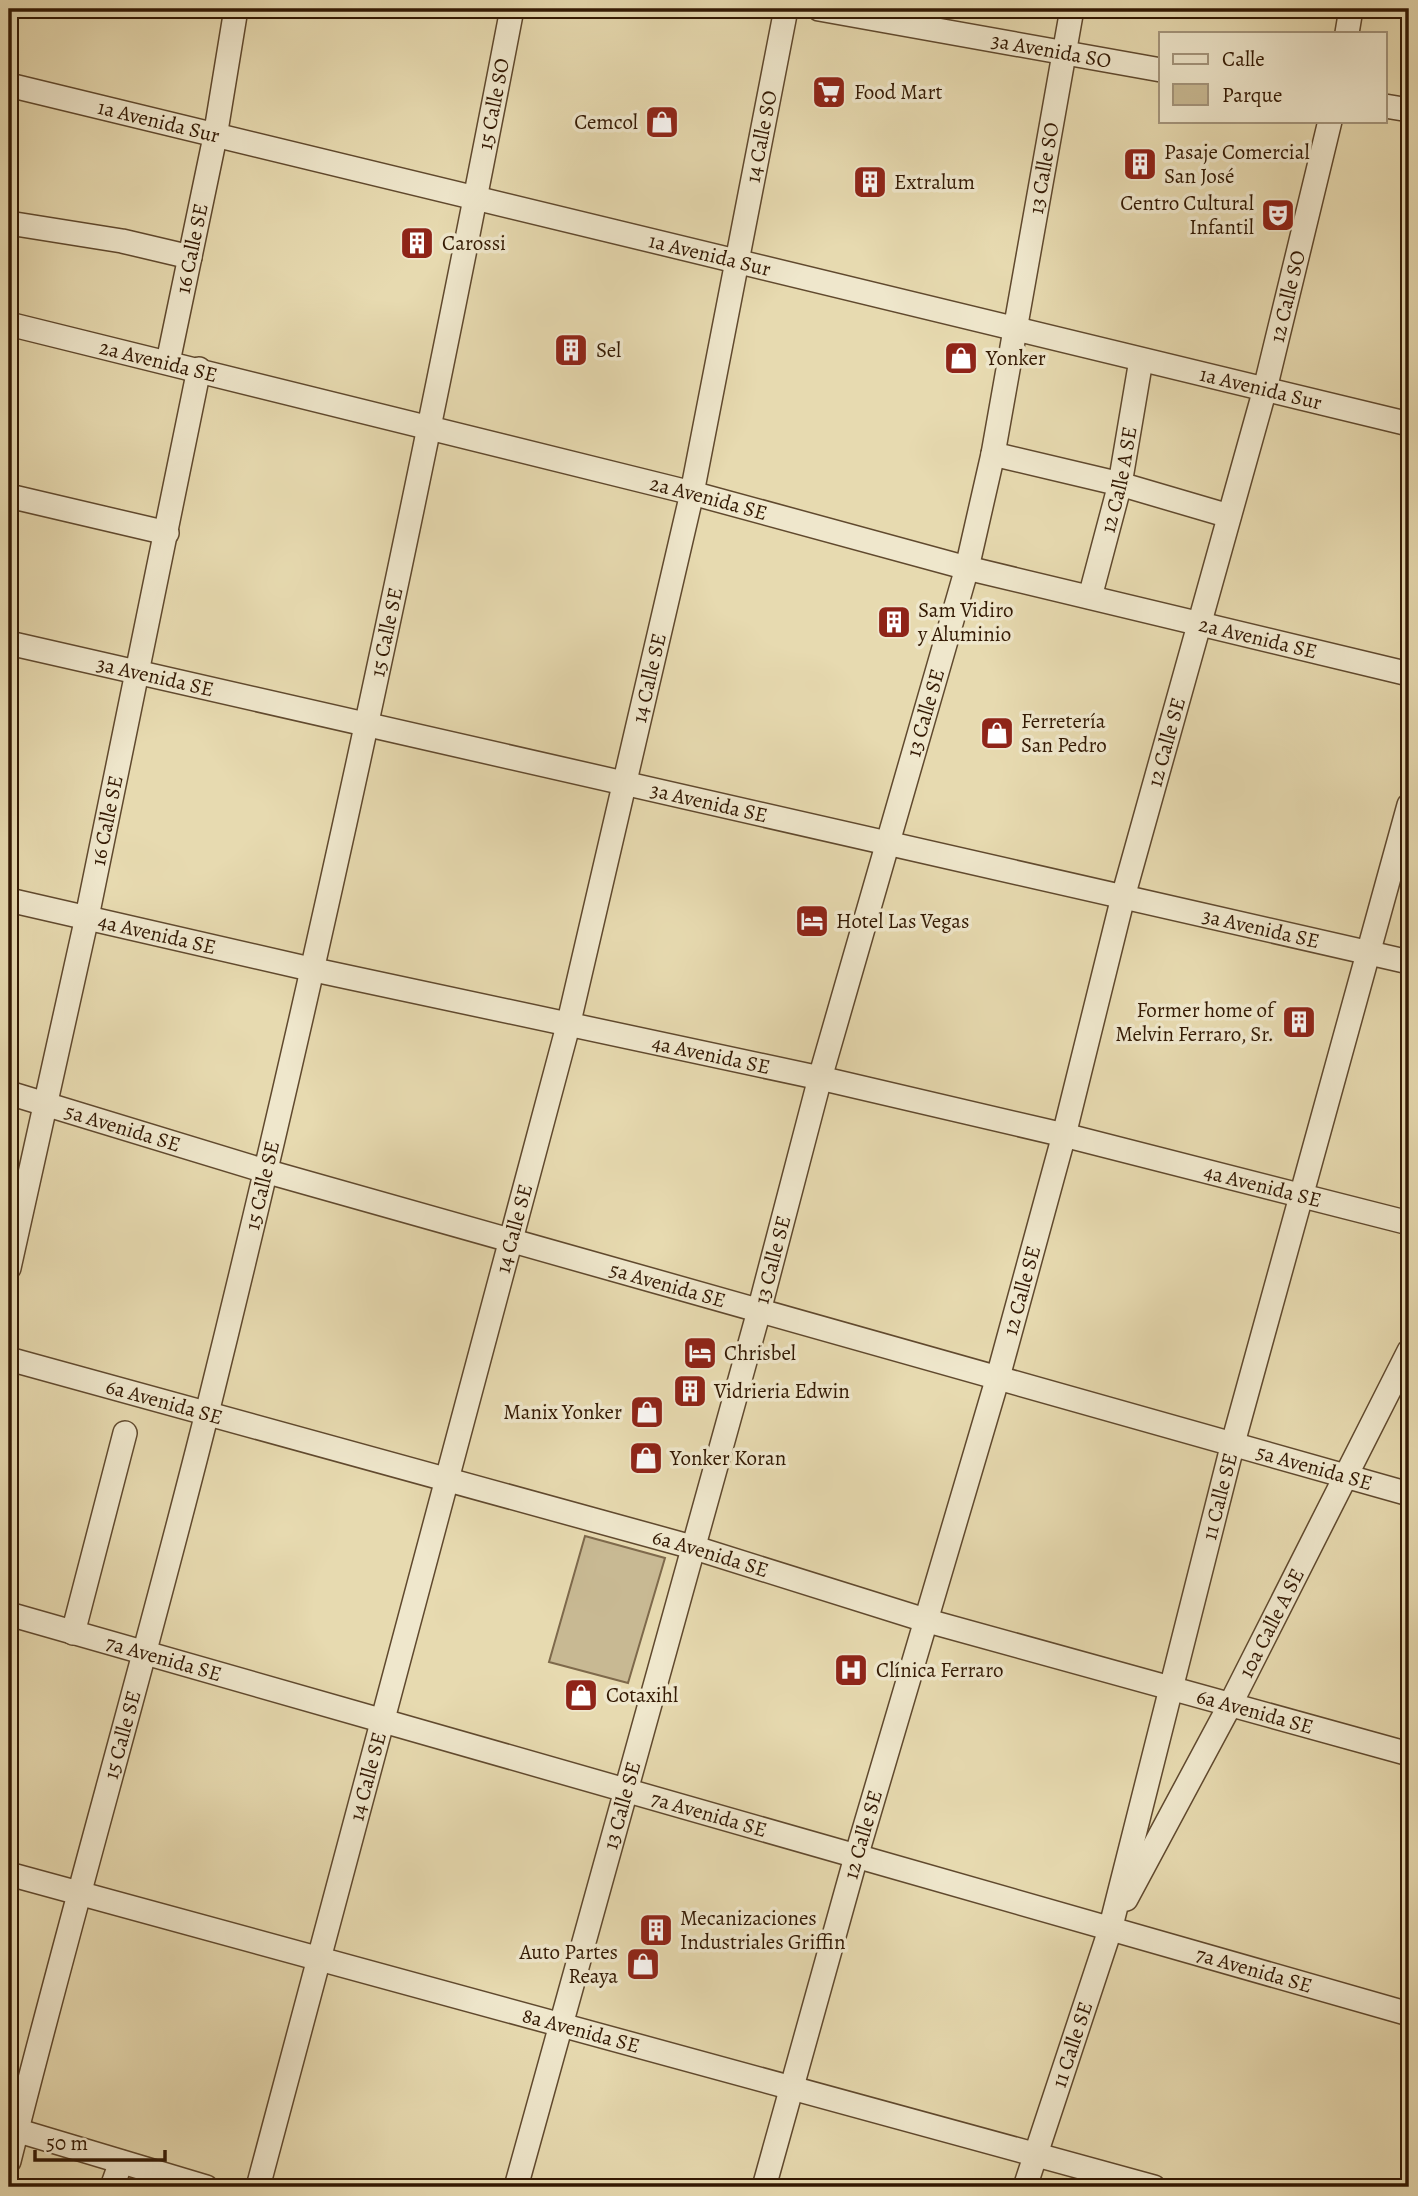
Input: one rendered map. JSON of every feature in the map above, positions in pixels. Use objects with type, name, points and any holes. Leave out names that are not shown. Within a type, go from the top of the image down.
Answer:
[{"type":"street","name":"16 Calle SE","points":[[168,362],[215,137],[236,9]]},
{"type":"street","name":"15 Calle SO","points":[[476,200],[512,9]]},
{"type":"street","name":"14 Calle SO","points":[[737,263],[786,9]]},
{"type":"street","name":"3a Avenida SO","points":[[819,9],[1159,70]]},
{"type":"street","name":"13 Calle SO","points":[[1013,329],[1072,9]]},
{"type":"street","points":[[1347,32],[1351,9]]},
{"type":"street","name":"1a Avenida Sur","points":[[9,85],[1409,424]]},
{"type":"street","points":[[1386,106],[1409,110]]},
{"type":"street","name":"12 Calle SO","points":[[1265,389],[1330,122]]},
{"type":"street","name":"15 Calle SE","points":[[9,2161],[13,2129],[207,1412],[265,1171],[365,724],[476,200]]},
{"type":"street","points":[[9,223],[122,241],[190,257]]},
{"type":"street","name":"14 Calle SE","points":[[258,2187],[321,1961],[568,1026],[692,493],[737,263]]},
{"type":"street","name":"2a Avenida SE","points":[[9,324],[692,493],[967,568],[1409,674]]},
{"type":"street","name":"13 Calle SE","points":[[516,2187],[759,1311],[820,1078],[967,568],[993,454],[1013,329]]},
{"type":"street","name":"12 Calle A SE","points":[[1090,597],[1120,484],[1141,360]]},
{"type":"street","name":"16 Calle SE","points":[[9,1268],[87,917],[199,369]]},
{"type":"street","name":"12 Calle SE","points":[[764,2187],[856,1857],[998,1377],[1064,1135],[1123,897],[1265,389]]},
{"type":"street","points":[[993,454],[1120,484],[1229,516]]},
{"type":"street","points":[[9,496],[167,533]]},
{"type":"street","name":"3a Avenida SE","points":[[9,643],[1409,962]]},
{"type":"street","name":"11 Calle SE","points":[[1025,2187],[1110,1930],[1233,1443],[1409,806]]},
{"type":"street","name":"4a Avenida SE","points":[[9,900],[568,1026],[820,1078],[1064,1135],[1409,1223]]},
{"type":"street","name":"5a Avenida SE","points":[[9,1093],[265,1171],[1409,1494]]},
{"type":"street","name":"10a Calle A SE","points":[[1110,1930],[1230,1705],[1409,1351]]},
{"type":"street","name":"6a Avenida SE","points":[[9,1359],[207,1412],[446,1482],[692,1547],[928,1621],[1409,1754]]},
{"type":"street","points":[[73,1633],[125,1433]]},
{"type":"street","name":"7a Avenida SE","points":[[9,1614],[1409,2014]]},
{"type":"street","name":"8a Avenida SE","points":[[9,1874],[791,2090],[1035,2153],[1154,2187]]},
{"type":"street","points":[[13,2129],[206,2187]]},
{"type":"street","points":[[112,2187],[121,2162]]},
{"type":"green space","points":[[585,1536],[665,1558],[628,1683],[549,1662]]},
{"type":"place","name":"Food Mart","points":[[829,92]]},
{"type":"place","name":"Cemcol","points":[[662,122]]},
{"type":"place","name":"Pasaje Comercial San José","points":[[1140,164]]},
{"type":"place","name":"Extralum","points":[[870,182]]},
{"type":"place","name":"Centro Cultural Infantil","points":[[1278,215]]},
{"type":"place","name":"Carossi","points":[[417,243]]},
{"type":"place","name":"Sel","points":[[571,350]]},
{"type":"place","name":"Yonker","points":[[961,358]]},
{"type":"place","name":"Sam Vidiro y Aluminio","points":[[894,622]]},
{"type":"place","name":"Ferretería San Pedro","points":[[997,733]]},
{"type":"place","name":"Hotel Las Vegas","points":[[812,921]]},
{"type":"place","name":"Former home of Melvin Ferraro, Sr.","points":[[1299,1022]]},
{"type":"place","name":"Chrisbel","points":[[700,1353]]},
{"type":"place","name":"Vidrieria Edwin","points":[[690,1391]]},
{"type":"place","name":"Manix Yonker","points":[[647,1412]]},
{"type":"place","name":"Yonker Koran","points":[[646,1458]]},
{"type":"place","name":"Clínica Ferraro","points":[[851,1670]]},
{"type":"place","name":"Cotaxihl","points":[[581,1695]]},
{"type":"place","name":"Mecanizaciones Industriales Griffin","points":[[656,1930]]},
{"type":"place","name":"Auto Partes Reaya","points":[[643,1964]]}]
